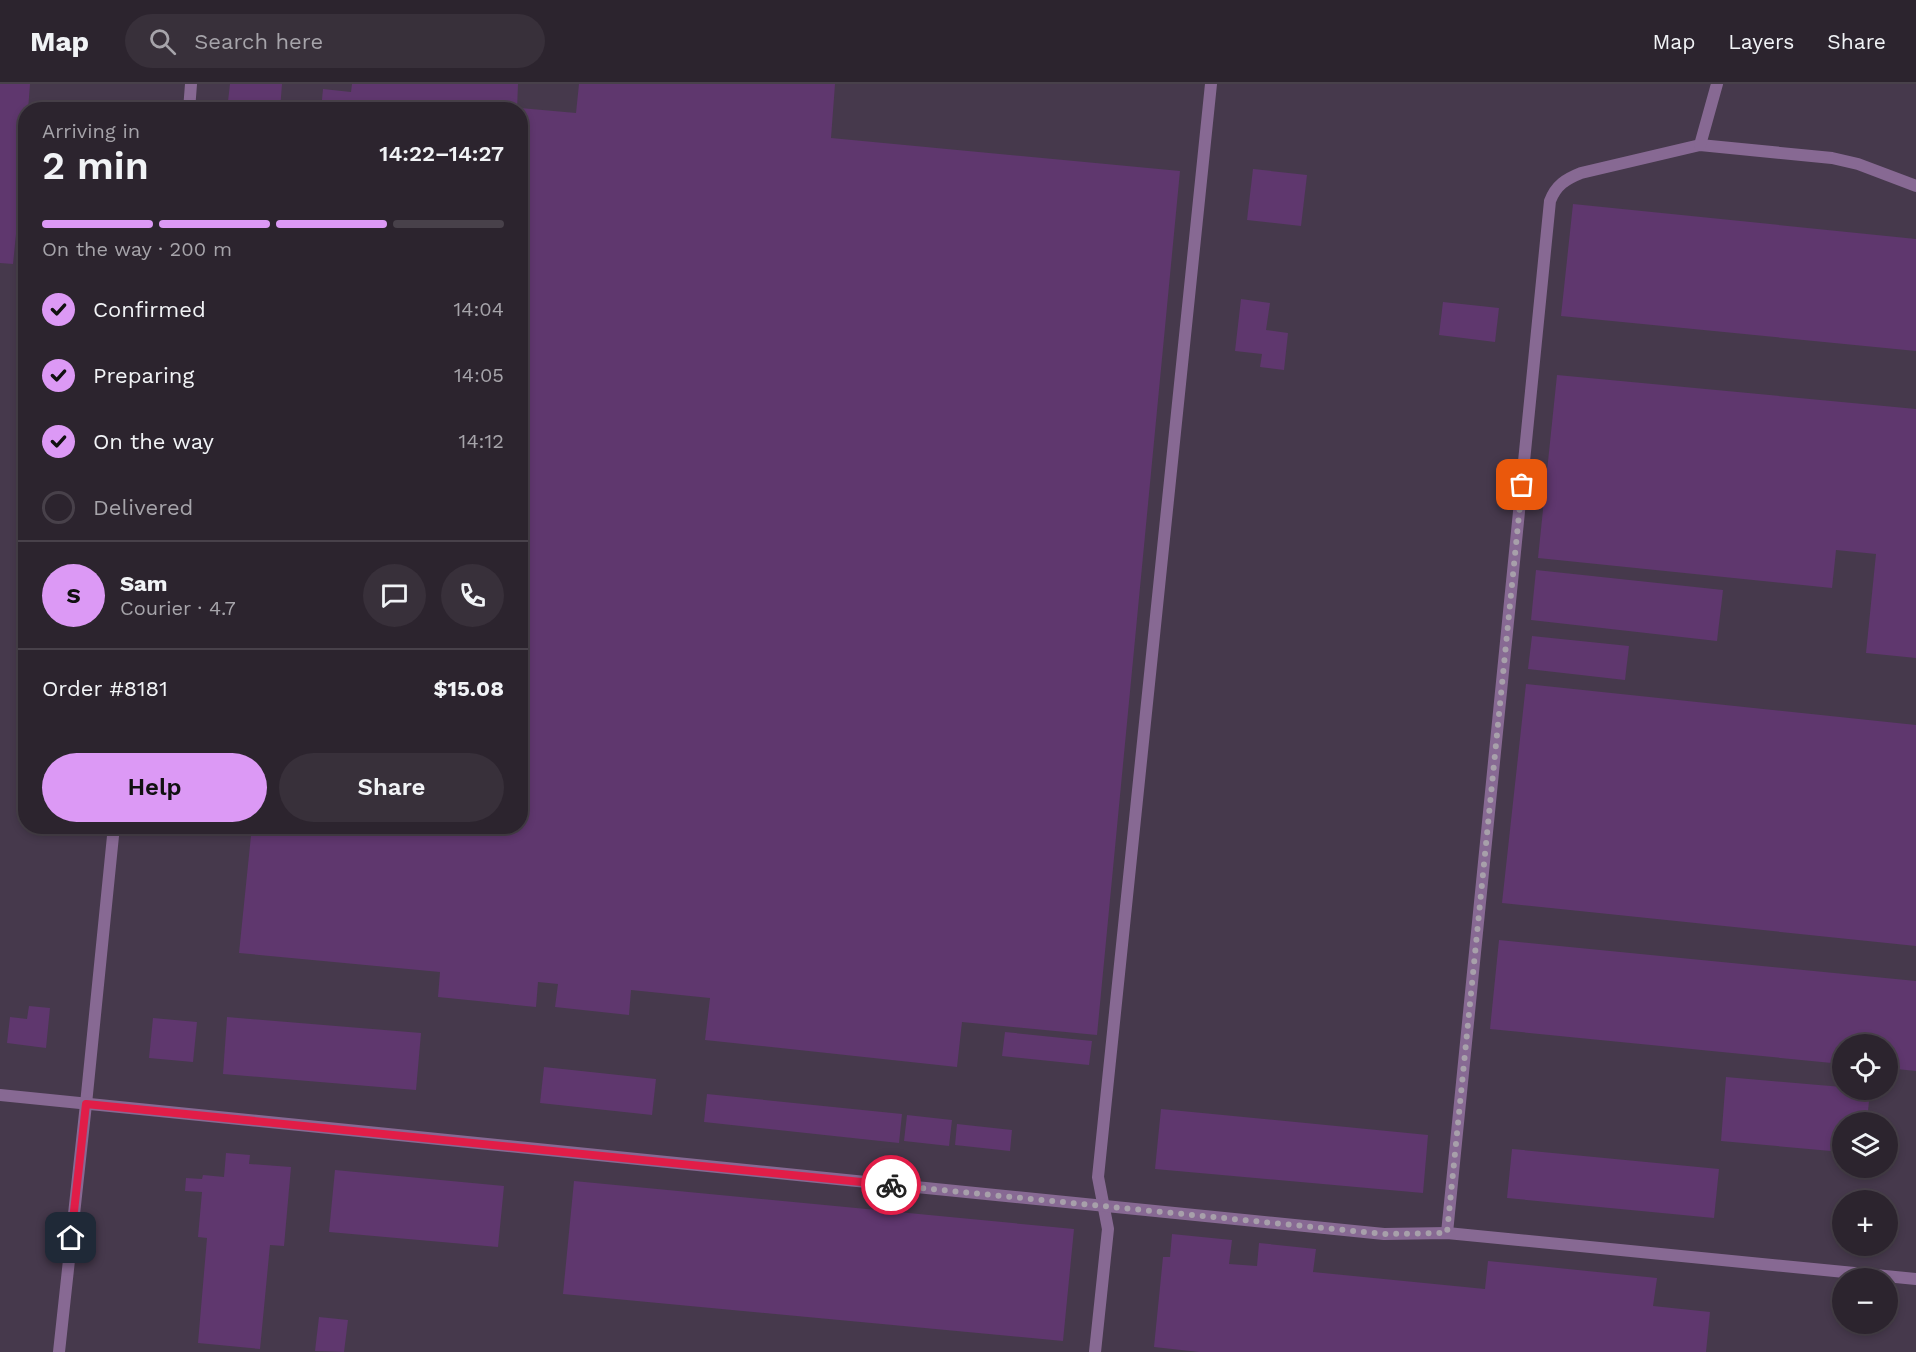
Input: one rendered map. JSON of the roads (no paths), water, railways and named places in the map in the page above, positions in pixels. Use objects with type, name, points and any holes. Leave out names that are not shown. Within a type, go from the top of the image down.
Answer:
[{"type":"street","points":[[190,102],[191,84]]},
{"type":"street","points":[[1095,1352],[1108,1229],[1098,1177],[1211,84]]},
{"type":"street","points":[[1700,145],[1718,84]]},
{"type":"street","points":[[1447,1233],[1550,201],[1554,190],[1581,173],[1700,145],[1832,158],[1858,164],[1916,186]]},
{"type":"street","points":[[59,1352],[113,834]]},
{"type":"street","points":[[0,1095],[1384,1234],[1447,1233],[1916,1279]]}]
